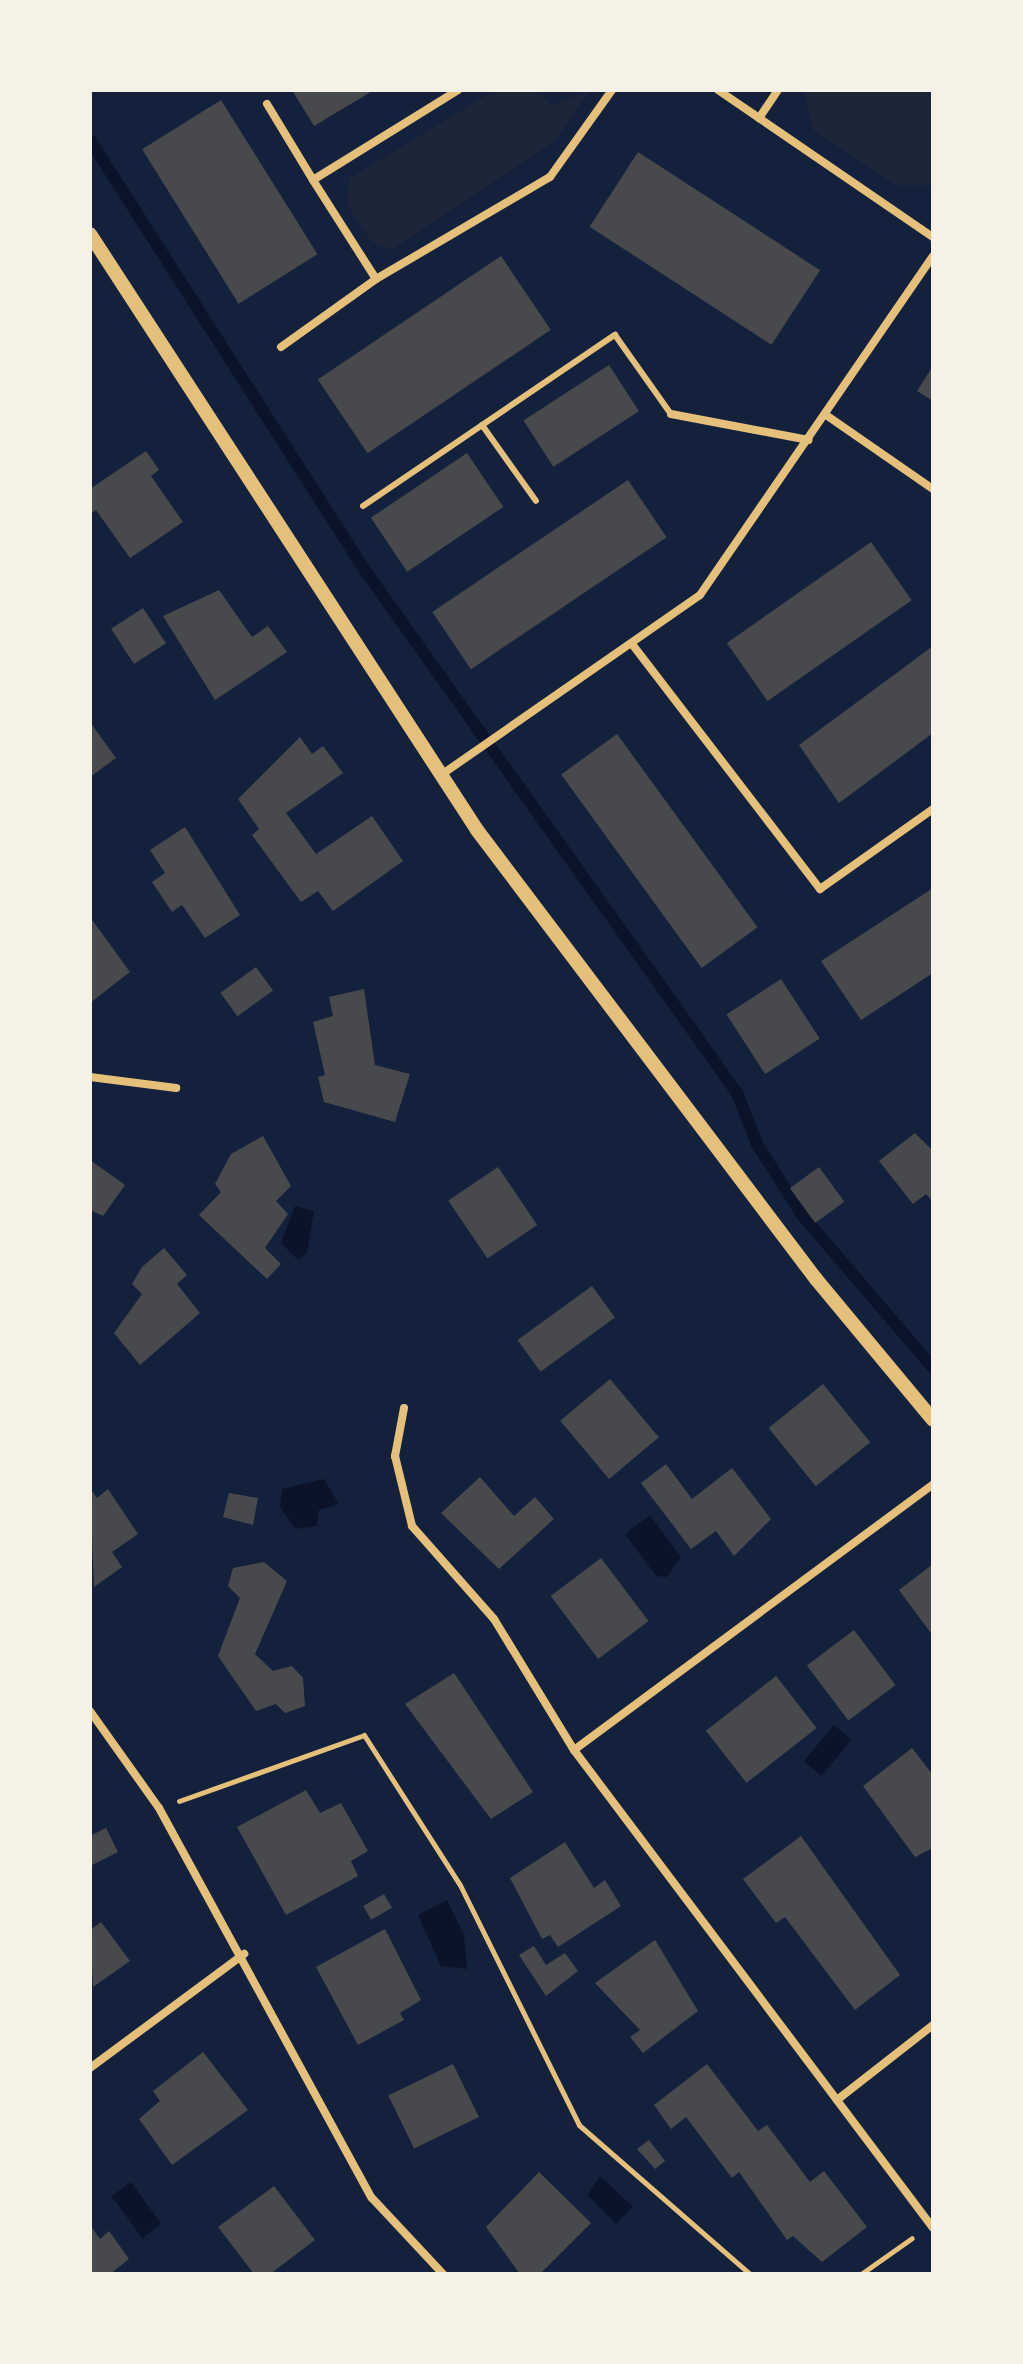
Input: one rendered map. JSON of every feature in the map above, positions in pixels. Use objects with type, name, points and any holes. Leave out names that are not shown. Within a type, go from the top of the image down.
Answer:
[{"type":"street","points":[[313,180],[458,90]]},
{"type":"street","points":[[281,347],[376,279],[550,177],[612,90]]},
{"type":"street","points":[[718,90],[933,237]]},
{"type":"street","points":[[759,118],[778,90]]},
{"type":"street","points":[[267,104],[376,279]]},
{"type":"street","points":[[90,234],[441,775],[816,1279],[933,1420]]},
{"type":"street","points":[[441,775],[700,595],[933,256]]},
{"type":"street","points":[[671,414],[809,440]]},
{"type":"street","points":[[826,415],[933,489]]},
{"type":"street","points":[[632,644],[820,889],[933,809]]},
{"type":"street","points":[[90,1077],[176,1088]]},
{"type":"street","points":[[404,1408],[395,1456],[412,1526],[494,1619],[574,1750],[932,2226]]},
{"type":"street","points":[[574,1750],[933,1484]]},
{"type":"street","points":[[90,1711],[159,1808],[244,1954],[372,2198],[443,2274]]},
{"type":"street","points":[[90,2068],[244,1954]]},
{"type":"street","points":[[837,2100],[933,2025]]},
{"type":"lane","points":[[363,506],[615,335],[671,414]]},
{"type":"lane","points":[[482,425],[536,501]]},
{"type":"path","points":[[159,1808],[364,1735],[460,1885],[579,2125],[750,2274]]},
{"type":"path","points":[[861,2274],[932,2226]]},
{"type":"shaded area","points":[[495,90],[540,90],[550,106],[590,90],[555,141],[391,250],[371,241],[347,205],[349,179]]},
{"type":"shaded area","points":[[804,90],[933,90],[933,185],[896,185],[813,130]]},
{"type":"shaded area","points":[[295,1206],[314,1211],[307,1252],[298,1260],[281,1243]]},
{"type":"shaded area","points":[[324,1479],[339,1504],[319,1510],[317,1526],[295,1529],[280,1507],[282,1489]]},
{"type":"shaded area","points":[[650,1515],[681,1557],[667,1577],[656,1576],[625,1534]]},
{"type":"shaded area","points":[[834,1725],[852,1740],[821,1776],[804,1761]]},
{"type":"shaded area","points":[[447,1900],[464,1935],[467,1969],[441,1966],[418,1915]]},
{"type":"shaded area","points":[[600,2176],[633,2207],[616,2224],[587,2195]]},
{"type":"shaded area","points":[[131,2182],[162,2224],[142,2238],[112,2196]]},
{"type":"building","points":[[292,90],[374,90],[314,126]]},
{"type":"building","points":[[221,100],[317,254],[239,304],[142,149]]},
{"type":"building","points":[[638,152],[820,270],[772,345],[590,227]]},
{"type":"building","points":[[501,256],[551,330],[368,453],[318,380]]},
{"type":"building","points":[[609,365],[639,411],[553,467],[523,421]]},
{"type":"building","points":[[933,366],[933,401],[917,391]]},
{"type":"building","points":[[146,451],[159,470],[151,476],[183,522],[130,558],[96,510],[90,514],[90,489]]},
{"type":"building","points":[[467,453],[503,507],[407,572],[371,518]]},
{"type":"building","points":[[628,480],[667,537],[471,669],[432,612]]},
{"type":"building","points":[[871,542],[912,600],[768,701],[727,643]]},
{"type":"building","points":[[219,590],[252,637],[268,626],[287,652],[215,700],[163,616]]},
{"type":"building","points":[[143,608],[166,643],[134,664],[111,629]]},
{"type":"building","points":[[933,646],[933,733],[839,803],[799,745]]},
{"type":"building","points":[[90,722],[116,758],[90,777]]},
{"type":"building","points":[[617,734],[757,927],[702,968],[561,775]]},
{"type":"building","points":[[300,737],[312,754],[323,746],[343,773],[286,813],[316,854],[372,816],[403,861],[333,911],[318,891],[301,902],[252,835],[259,829],[238,799]]},
{"type":"building","points":[[185,827],[240,915],[205,938],[182,905],[172,912],[152,882],[165,873],[150,850]]},
{"type":"building","points":[[933,888],[933,973],[861,1020],[821,961]]},
{"type":"building","points":[[90,917],[130,972],[90,1003]]},
{"type":"building","points":[[256,967],[273,990],[237,1016],[220,993]]},
{"type":"building","points":[[781,979],[820,1039],[765,1074],[726,1014]]},
{"type":"building","points":[[364,989],[375,1065],[410,1074],[395,1122],[324,1102],[318,1077],[325,1075],[313,1022],[333,1016],[329,997]]},
{"type":"building","points":[[915,1133],[933,1151],[933,1202],[926,1194],[913,1204],[879,1161]]},
{"type":"building","points":[[263,1136],[291,1186],[276,1201],[288,1214],[265,1248],[281,1264],[267,1279],[199,1215],[221,1192],[215,1184],[231,1154]]},
{"type":"building","points":[[90,1160],[125,1185],[103,1216],[90,1210]]},
{"type":"building","points":[[498,1167],[537,1225],[487,1259],[448,1201]]},
{"type":"building","points":[[819,1167],[844,1202],[815,1223],[790,1188]]},
{"type":"building","points":[[164,1248],[187,1275],[177,1284],[200,1313],[140,1365],[114,1333],[142,1294],[132,1284],[142,1267]]},
{"type":"building","points":[[592,1286],[615,1318],[540,1372],[518,1340]]},
{"type":"building","points":[[610,1379],[659,1437],[609,1479],[560,1421]]},
{"type":"building","points":[[823,1384],[870,1442],[816,1486],[769,1428]]},
{"type":"building","points":[[666,1464],[692,1499],[732,1468],[771,1519],[734,1556],[716,1531],[691,1549],[641,1483]]},
{"type":"building","points":[[480,1477],[514,1516],[535,1497],[554,1519],[499,1569],[441,1513]]},
{"type":"building","points":[[90,1488],[97,1498],[108,1489],[138,1534],[112,1552],[122,1567],[94,1587]]},
{"type":"building","points":[[229,1493],[258,1498],[253,1525],[223,1517]]},
{"type":"building","points":[[601,1558],[649,1621],[598,1659],[551,1596]]},
{"type":"building","points":[[264,1562],[287,1581],[255,1654],[273,1671],[292,1666],[303,1678],[305,1706],[285,1713],[276,1704],[256,1711],[218,1656],[240,1598],[228,1586],[233,1568]]},
{"type":"building","points":[[933,1564],[933,1636],[899,1590]]},
{"type":"building","points":[[854,1630],[896,1685],[848,1721],[807,1666]]},
{"type":"building","points":[[454,1673],[533,1792],[491,1819],[405,1704]]},
{"type":"building","points":[[776,1676],[817,1728],[747,1783],[706,1731]]},
{"type":"building","points":[[912,1748],[933,1775],[933,1848],[915,1857],[863,1786]]},
{"type":"building","points":[[306,1790],[320,1813],[341,1803],[368,1851],[351,1861],[358,1876],[286,1915],[237,1827]]},
{"type":"building","points":[[106,1828],[118,1852],[90,1866],[90,1836]]},
{"type":"building","points":[[801,1836],[900,1975],[855,2010],[785,1917],[776,1923],[743,1879]]},
{"type":"building","points":[[565,1842],[594,1888],[605,1880],[621,1906],[558,1947],[550,1935],[542,1939],[510,1878]]},
{"type":"building","points":[[384,1894],[392,1908],[371,1920],[363,1906]]},
{"type":"building","points":[[101,1922],[130,1961],[93,1987],[90,1930]]},
{"type":"building","points":[[385,1929],[421,2000],[400,2013],[404,2020],[358,2045],[316,1967]]},
{"type":"building","points":[[655,1940],[698,2011],[643,2053],[630,2037],[640,2030],[595,1983]]},
{"type":"building","points":[[534,1946],[546,1965],[565,1953],[578,1971],[546,1996],[519,1955]]},
{"type":"building","points":[[203,2052],[248,2110],[172,2165],[139,2119],[160,2101],[153,2091]]},
{"type":"building","points":[[453,2064],[479,2117],[414,2149],[388,2096]]},
{"type":"building","points":[[707,2064],[758,2131],[767,2125],[810,2182],[824,2171],[867,2227],[822,2262],[793,2236],[787,2240],[739,2172],[732,2178],[686,2117],[671,2129],[654,2105]]},
{"type":"building","points":[[649,2140],[665,2161],[655,2169],[637,2149]]},
{"type":"building","points":[[539,2172],[591,2223],[540,2274],[520,2274],[486,2227]]},
{"type":"building","points":[[274,2186],[315,2240],[270,2274],[254,2274],[218,2227]]},
{"type":"building","points":[[90,2225],[100,2239],[109,2231],[129,2259],[110,2274],[90,2274]]},
{"type":"waterway","points":[[90,140],[364,569],[737,1093],[757,1144],[802,1215],[933,1368]]}]
